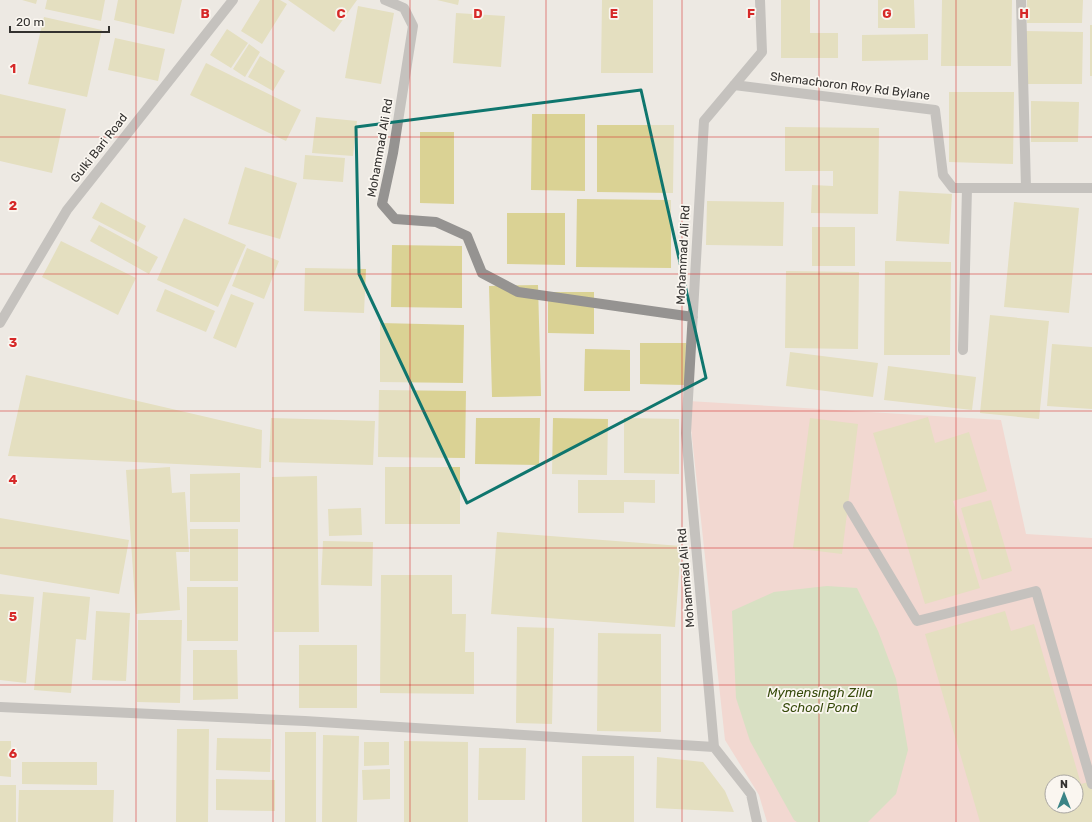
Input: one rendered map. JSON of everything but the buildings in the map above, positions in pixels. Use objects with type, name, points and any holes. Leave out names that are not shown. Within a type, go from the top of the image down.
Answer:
[{"type":"street","name":"Gulki Bari Road","points":[[0,323],[67,210],[233,0]]},
{"type":"street","name":"Mohammad Ali Rd","points":[[385,0],[404,8],[413,26],[394,153],[382,204],[395,219],[436,222],[467,236],[482,272],[518,292],[693,317]]},
{"type":"street","name":"Mohammad Ali Rd","points":[[714,747],[686,433],[704,121],[762,52],[760,0]]},
{"type":"street","points":[[1021,0],[1026,188]]},
{"type":"street","name":"Shemachoron Roy Rd Bylane","points":[[734,85],[935,110],[943,174],[953,188],[1092,188]]},
{"type":"street","points":[[963,350],[967,188]]},
{"type":"street","points":[[848,506],[917,621],[1036,591],[1092,784]]},
{"type":"street","points":[[0,707],[305,721],[714,747],[751,794],[757,822]]},
{"type":"highlighted area","points":[[641,90],[706,378],[467,503],[359,274],[356,127]]},
{"type":"shaded area","points":[[688,401],[1001,420],[1026,534],[1092,538],[1092,822],[767,822],[759,795],[725,740]]},
{"type":"water","name":"Mymensingh Zilla School Pond","points":[[827,586],[857,588],[878,631],[896,679],[908,750],[896,794],[868,822],[797,822],[794,820],[750,741],[736,698],[732,611],[774,592]]}]
